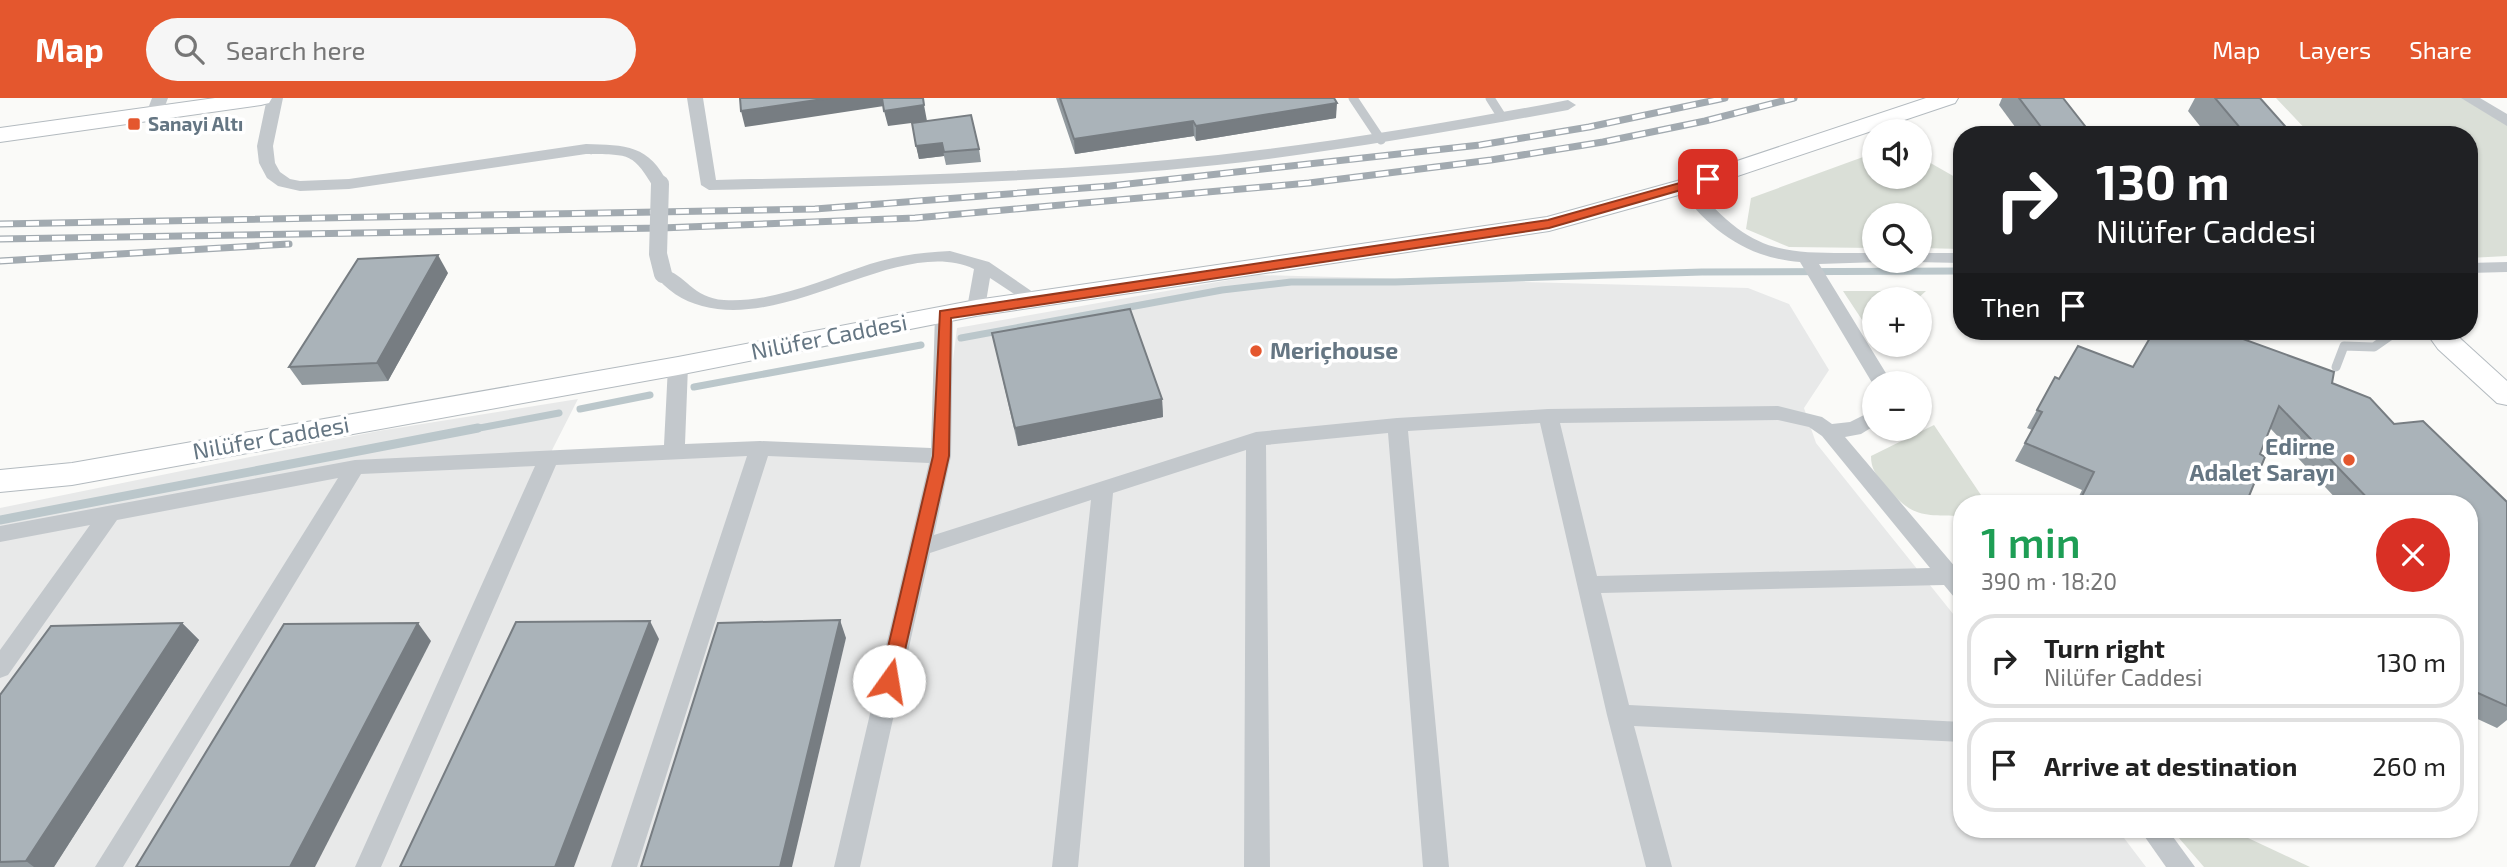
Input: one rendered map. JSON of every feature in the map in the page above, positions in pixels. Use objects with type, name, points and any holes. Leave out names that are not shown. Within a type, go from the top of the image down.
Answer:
[{"type":"main road","points":[[0,135],[157,106],[261,98]]},
{"type":"main road","name":"Nilüfer Caddesi","points":[[0,481],[72,474],[678,366],[976,308],[1429,244],[1549,224],[1685,186],[1947,98]]},
{"type":"main road","points":[[2445,340],[2507,396]]},
{"type":"street","points":[[275,98],[264,144],[265,163],[276,178],[291,186],[316,189],[586,149],[616,150],[641,157],[654,168],[660,184],[658,254],[663,274],[674,288],[688,298],[707,304],[733,307],[796,295],[878,265],[904,259],[950,256],[983,266],[1034,299]]},
{"type":"street","points":[[695,98],[709,185],[919,180],[1167,165],[1381,140],[1568,105]]},
{"type":"street","points":[[2469,98],[2507,121]]},
{"type":"street","points":[[1685,186],[1727,233],[1769,253],[1807,258],[1862,258]]},
{"type":"street","points":[[1807,258],[1816,278],[1874,371]]},
{"type":"street","points":[[1932,258],[1953,258]]},
{"type":"street","points":[[976,308],[983,266]]},
{"type":"street","points":[[2478,268],[2507,267]]},
{"type":"street","points":[[847,867],[941,456],[944,314]]},
{"type":"street","points":[[674,452],[678,366]]},
{"type":"street","points":[[920,548],[1256,439],[1397,425],[1548,415],[1778,413],[1815,422],[1829,431],[1953,580]]},
{"type":"street","points":[[1548,415],[1619,715],[1659,867]]},
{"type":"street","points":[[1829,431],[1854,429],[1862,424]]},
{"type":"street","points":[[1397,425],[1436,867]]},
{"type":"street","points":[[1256,439],[1257,867]]},
{"type":"street","points":[[0,534],[355,467],[760,448],[941,456]]},
{"type":"street","points":[[624,867],[760,448]]},
{"type":"street","points":[[368,867],[548,459]]},
{"type":"street","points":[[108,867],[355,467]]},
{"type":"street","points":[[0,489],[72,474]]},
{"type":"street","points":[[1065,867],[1103,490]]},
{"type":"street","points":[[0,668],[111,512]]},
{"type":"street","points":[[1590,585],[1953,584]]},
{"type":"street","points":[[1619,715],[1953,732]]},
{"type":"street","points":[[2159,838],[2182,867]]},
{"type":"lane","points":[[1353,98],[1381,140]]},
{"type":"lane","points":[[1490,98],[1502,117]]},
{"type":"lane","points":[[2336,367],[2344,346],[2368,349],[2388,340]]},
{"type":"shaded area","points":[[2276,98],[2462,98],[2507,125],[2507,256],[2478,258],[2478,126],[2302,126]]},
{"type":"shaded area","points":[[1862,157],[1862,189],[1932,189],[1932,164],[1953,176],[1953,249],[1932,248],[1932,203],[1862,203],[1862,248],[1789,247],[1746,229],[1751,198]]},
{"type":"shaded area","points":[[1257,275],[1748,288],[1789,304],[1829,370],[1804,408],[1816,443],[1953,614],[1953,838],[2124,838],[2146,867],[0,867],[0,508],[378,431],[578,399],[548,458],[760,448],[941,456],[957,328]]},
{"type":"shaded area","points":[[1843,291],[1862,291],[1862,320]]},
{"type":"shaded area","points":[[1934,425],[1981,495],[1953,495],[1953,515],[1918,512],[1910,509],[1894,495],[1876,474],[1871,456],[1901,441],[1932,441]]},
{"type":"shaded area","points":[[2179,838],[2248,838],[2310,867],[2204,867]]},
{"type":"building","points":[[740,98],[830,98],[741,111]]},
{"type":"building","points":[[882,98],[923,98],[924,105],[884,111]]},
{"type":"building","points":[[1060,98],[1334,98],[1337,103],[1196,126],[1193,121],[1074,139]]},
{"type":"building","points":[[2019,98],[2063,98],[2085,126],[2040,126]]},
{"type":"building","points":[[2215,98],[2260,98],[2285,126],[2238,126]]},
{"type":"building","points":[[971,115],[979,149],[944,152],[942,143],[916,146],[912,123]]},
{"type":"building","points":[[438,255],[377,363],[289,367],[358,259]]},
{"type":"building","points":[[1130,309],[1162,399],[1015,428],[992,333]]},
{"type":"building","points":[[2149,340],[2246,340],[2334,372],[2332,383],[2370,398],[2394,424],[2423,421],[2507,502],[2507,706],[2478,693],[2478,495],[2364,495],[2279,406],[2260,454],[2265,457],[2249,495],[2082,495],[2094,472],[2025,443],[2042,412],[2037,410],[2055,377],[2059,379],[2078,346],[2133,367]]},
{"type":"building","points":[[840,620],[780,867],[641,867],[718,623]]},
{"type":"building","points":[[650,621],[555,867],[400,867],[516,622]]},
{"type":"building","points":[[182,623],[26,861],[0,862],[0,695],[51,626]]},
{"type":"building","points":[[418,623],[290,867],[136,867],[284,624]]},
{"type":"waterway","points":[[961,338],[1222,290],[1291,282],[1395,282],[1702,272],[1953,271]]},
{"type":"waterway","points":[[694,387],[921,345]]},
{"type":"waterway","points":[[580,409],[650,395]]},
{"type":"waterway","points":[[469,430],[559,413]]},
{"type":"waterway","points":[[0,520],[478,428]]},
{"type":"railway","points":[[0,224],[815,209],[1110,186],[1480,145],[1589,127],[1725,98]]},
{"type":"railway","points":[[0,239],[661,228],[915,218],[1309,183],[1491,160],[1603,142],[1705,121],[1794,98]]},
{"type":"railway","points":[[0,261],[289,244]]},
{"type":"place","name":"Sanayi Altı","points":[[134,124]]},
{"type":"place","name":"Meriçhouse","points":[[1256,351]]},
{"type":"place","name":"Edirne Adalet Sarayı","points":[[2349,460]]},
{"type":"route","points":[[889,681],[941,456],[944,314],[1273,264],[1429,244],[1549,224],[1708,179]]}]
